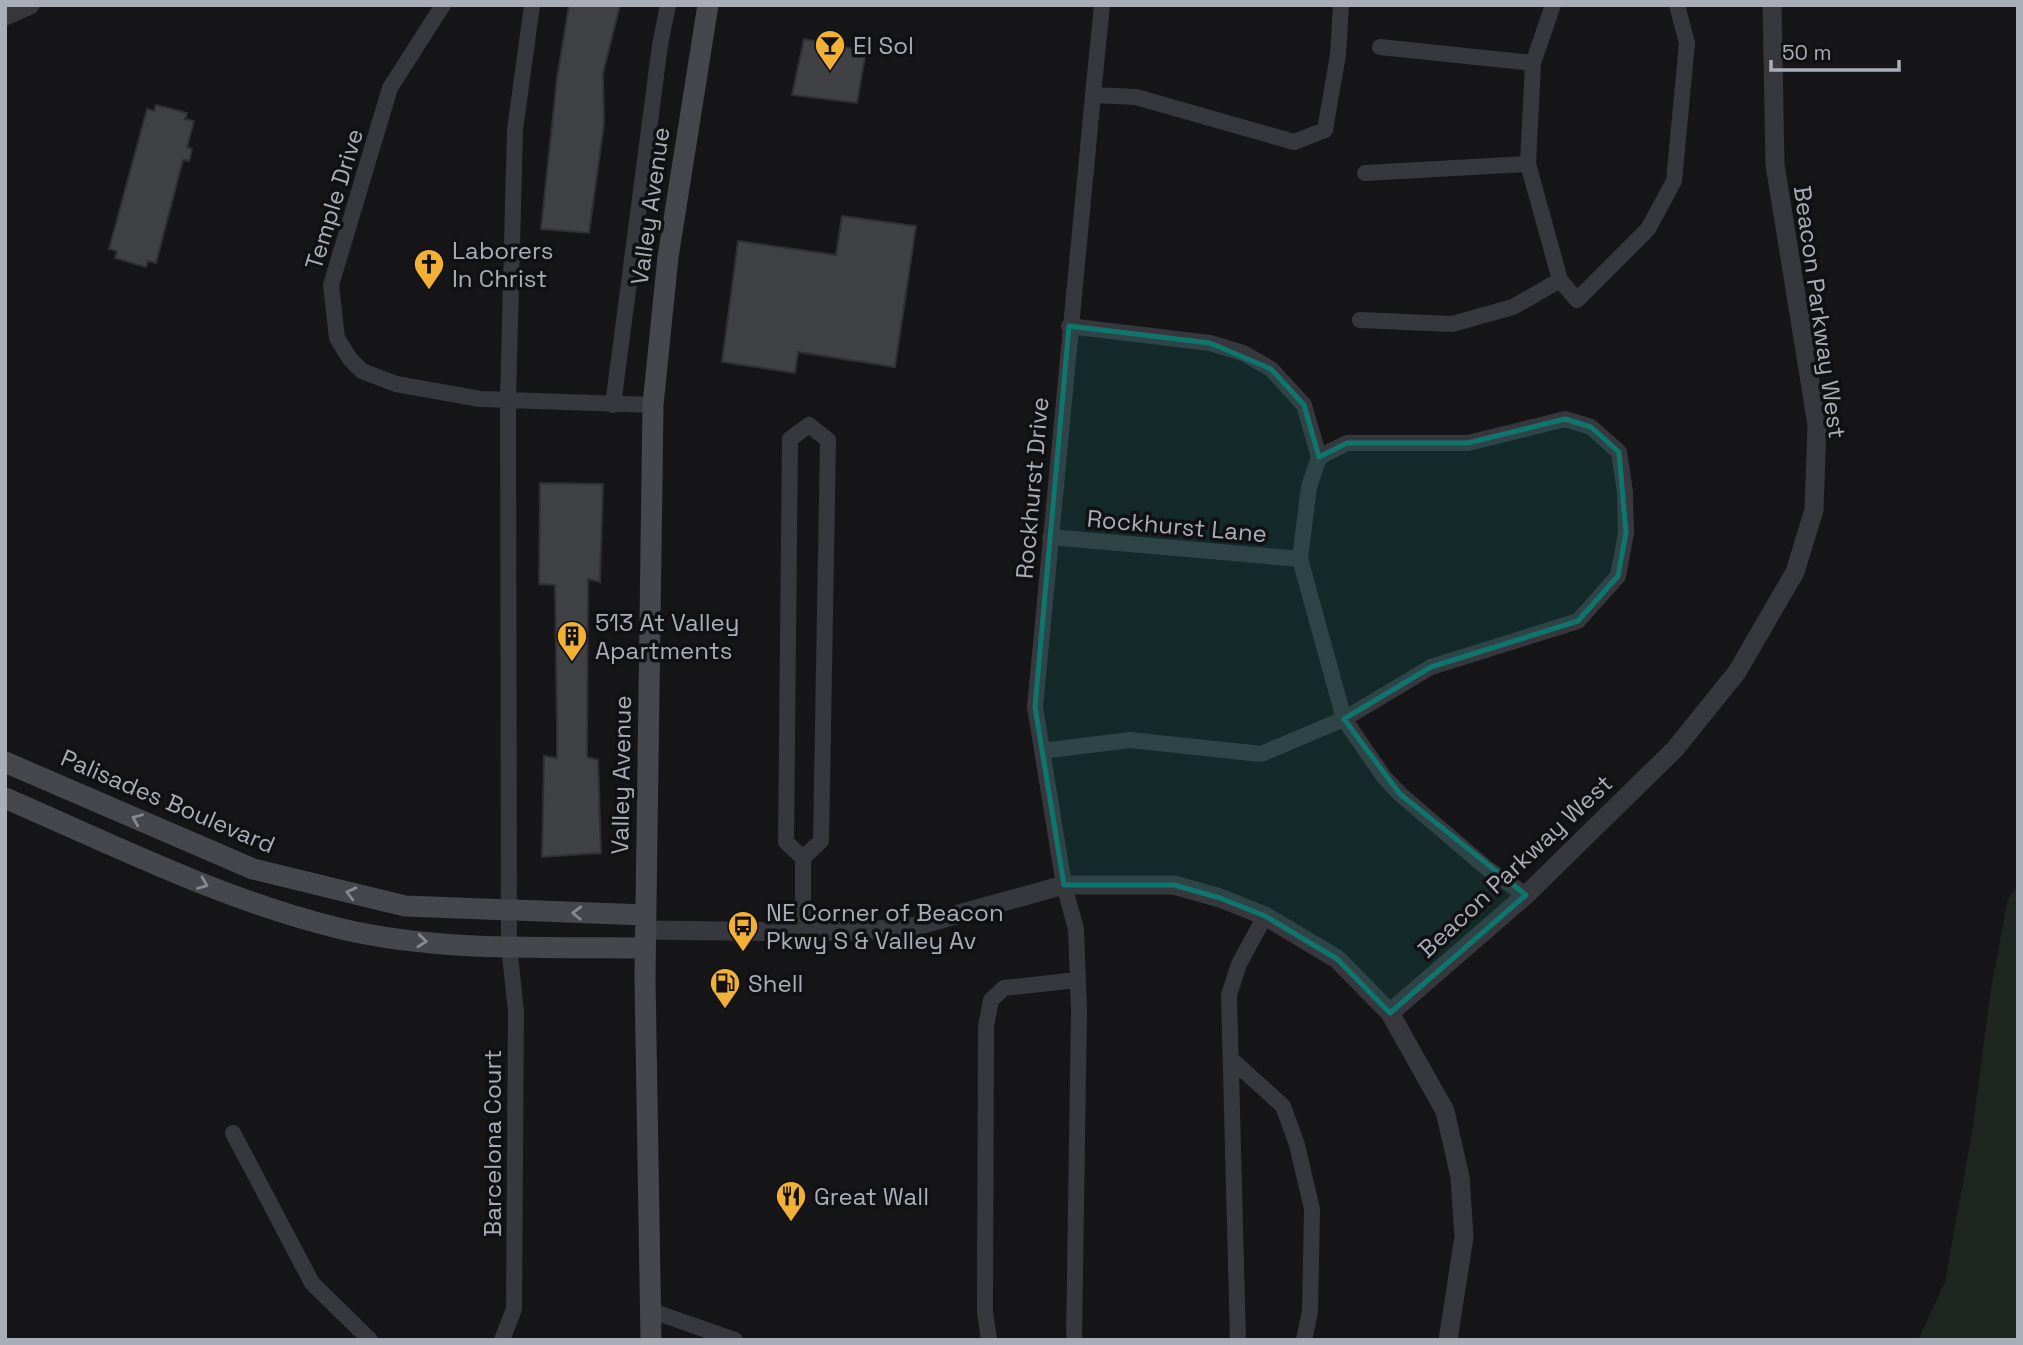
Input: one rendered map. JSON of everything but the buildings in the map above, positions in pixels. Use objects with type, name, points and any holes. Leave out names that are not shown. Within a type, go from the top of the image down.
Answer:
[{"type":"main road","name":"Valley Avenue","points":[[651,1340],[645,931],[653,405],[668,257],[708,5]]},
{"type":"main road","name":"Palisades Boulevard","points":[[5,762],[253,869],[405,906],[509,911],[645,931]]},
{"type":"main road","points":[[5,798],[271,910],[345,929],[421,942],[509,946],[645,931]]},
{"type":"street","points":[[5,16],[30,5]]},
{"type":"street","name":"Temple Drive","points":[[443,5],[390,88],[331,285],[337,338],[350,359],[374,377],[480,399],[653,405]]},
{"type":"street","name":"Barcelona Court","points":[[502,1340],[513,1309],[516,1011],[509,946],[508,399],[515,130],[532,5]]},
{"type":"street","points":[[613,405],[658,58],[668,5]]},
{"type":"street","name":"Rockhurst Drive","points":[[1074,1340],[1076,929],[1064,885],[1035,707],[1069,326],[1102,5]]},
{"type":"street","points":[[1093,95],[1136,97],[1294,142],[1325,130],[1338,55],[1341,5]]},
{"type":"street","points":[[1553,5],[1533,63],[1528,164],[1560,280],[1577,300],[1648,229],[1674,181],[1687,43],[1677,5]]},
{"type":"street","name":"Beacon Parkway West","points":[[1390,1013],[1527,895],[1675,749],[1737,671],[1795,572],[1814,510],[1817,425],[1774,164],[1772,5]]},
{"type":"street","points":[[1380,47],[1533,63]]},
{"type":"street","points":[[1365,173],[1528,164]]},
{"type":"street","points":[[1360,320],[1452,324],[1513,307],[1560,280]]},
{"type":"street","points":[[1069,326],[1210,343],[1244,353],[1271,369],[1304,405],[1319,457],[1308,487],[1300,559],[1344,719],[1384,777],[1400,794],[1489,870],[1527,895]]},
{"type":"street","points":[[1042,751],[1130,740],[1261,754],[1344,719],[1431,667],[1578,621],[1618,576],[1626,533],[1625,492],[1619,452],[1591,427],[1565,419],[1468,443],[1347,443],[1319,457]]},
{"type":"street","points":[[803,858],[786,842],[790,439],[809,425],[828,440],[821,841],[803,858],[803,932]]},
{"type":"street","name":"Rockhurst Lane","points":[[1050,537],[1300,559]]},
{"type":"street","points":[[645,931],[803,932],[905,929],[1064,885],[1174,885],[1220,898],[1265,916],[1337,959],[1390,1013],[1445,1111],[1460,1177],[1464,1237],[1448,1340]]},
{"type":"street","points":[[1238,1340],[1229,995],[1239,964],[1265,916]]},
{"type":"street","points":[[989,1340],[985,1312],[986,1053],[991,1000],[1004,988],[1077,980]]},
{"type":"street","points":[[1231,1059],[1283,1106],[1297,1145],[1312,1209],[1310,1312],[1304,1340]]},
{"type":"street","points":[[233,1133],[312,1283],[370,1340]]},
{"type":"street","points":[[652,1311],[735,1340]]},
{"type":"highlighted area","points":[[1069,326],[1210,343],[1271,369],[1304,405],[1319,457],[1347,443],[1468,443],[1565,419],[1591,427],[1619,452],[1626,533],[1618,576],[1578,621],[1431,667],[1344,719],[1400,794],[1526,895],[1390,1013],[1337,959],[1265,916],[1220,898],[1174,885],[1064,885],[1035,707]]},
{"type":"shaded area","points":[[2018,885],[2018,1340],[1918,1340],[1945,1282],[1973,1127],[1990,995],[2008,899]]},
{"type":"place","name":"El Sol","points":[[830,72]]},
{"type":"place","name":"Laborers In Christ","points":[[429,291]]},
{"type":"place","name":"513 At Valley Apartments","points":[[572,663]]},
{"type":"place","name":"NE Corner of Beacon Pkwy S & Valley Av","points":[[743,953]]},
{"type":"place","name":"Shell","points":[[725,1010]]},
{"type":"place","name":"Great Wall","points":[[791,1223]]}]
